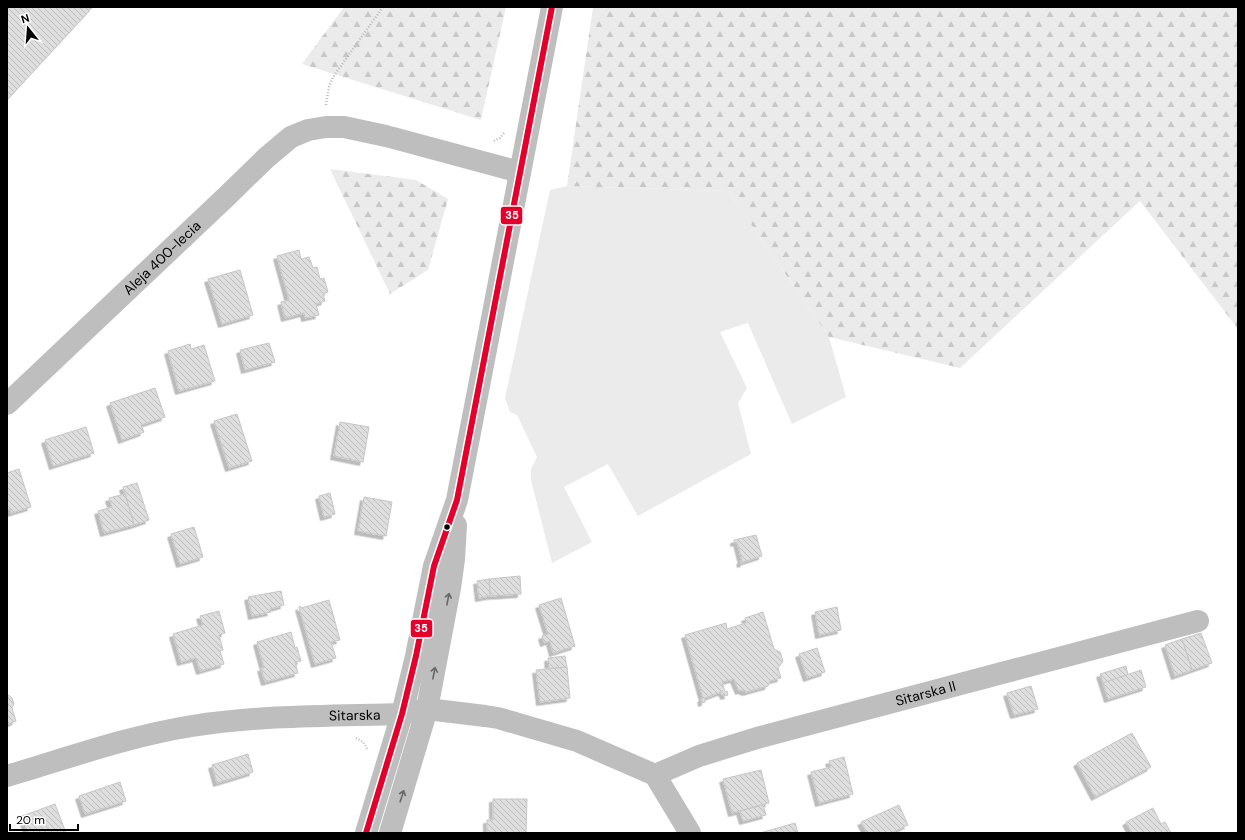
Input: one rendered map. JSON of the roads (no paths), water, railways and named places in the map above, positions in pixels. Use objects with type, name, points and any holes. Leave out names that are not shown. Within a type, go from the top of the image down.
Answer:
[{"type":"street","points":[[390,833],[427,710],[450,588],[454,559],[457,500],[552,7]]},
{"type":"street","name":"Aleja 400-lecia","points":[[7,404],[277,148],[291,137],[308,130],[326,127],[344,127],[386,136],[520,172]]},
{"type":"street","points":[[366,833],[402,714],[416,656],[434,566],[457,500]]},
{"type":"street","name":"Sitarska II","points":[[655,775],[699,756],[757,738],[1198,621]]},
{"type":"street","name":"Sitarska","points":[[7,776],[130,740],[191,726],[244,720],[402,714],[427,710],[493,717],[577,741],[655,775]]},
{"type":"street","points":[[655,775],[690,833]]}]
